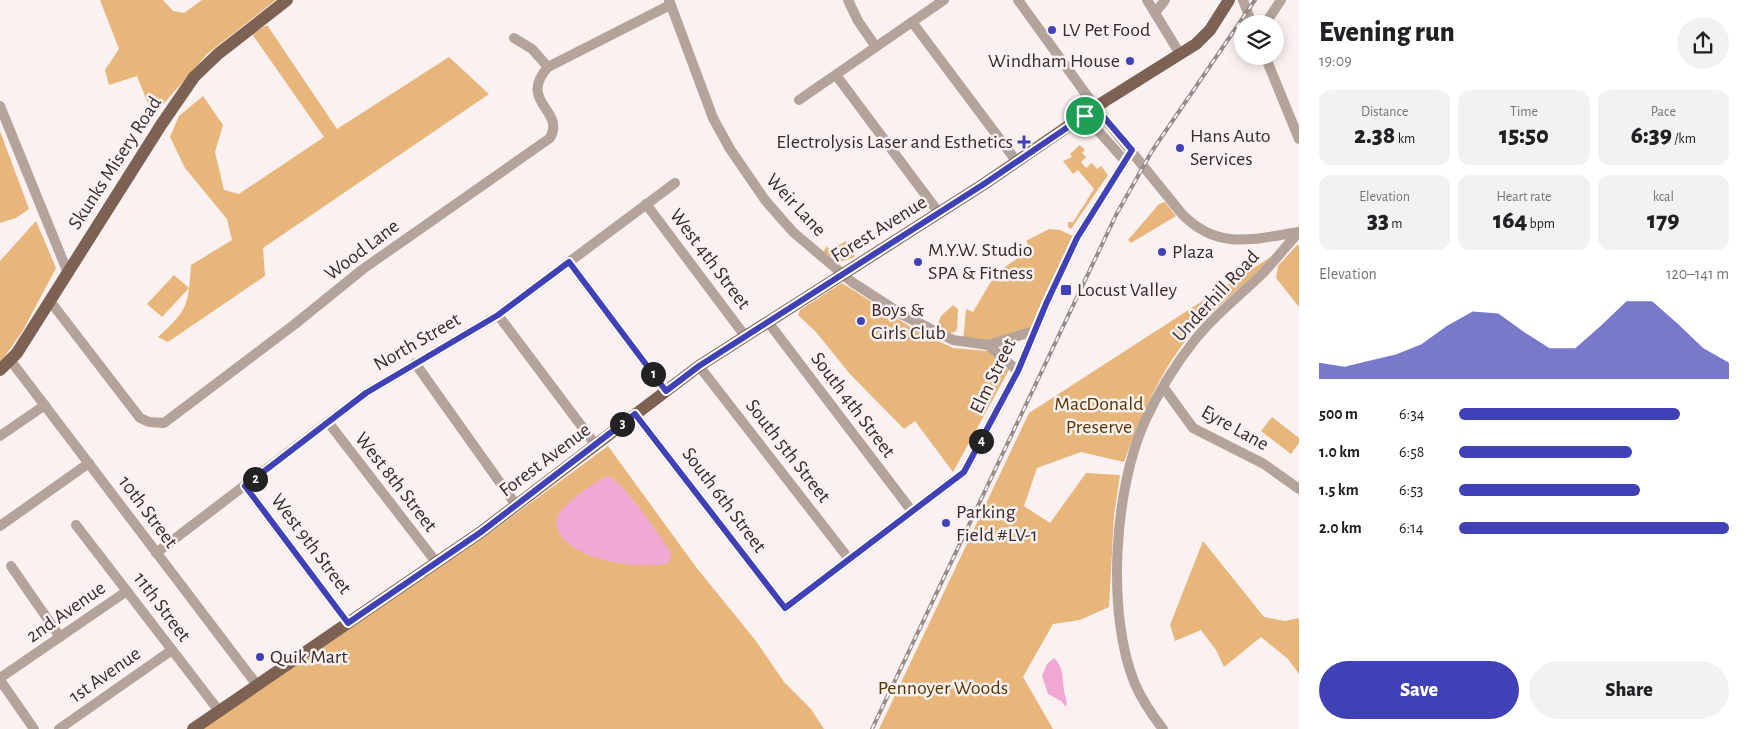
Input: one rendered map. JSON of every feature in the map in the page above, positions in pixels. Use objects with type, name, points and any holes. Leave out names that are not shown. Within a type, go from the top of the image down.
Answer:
[{"type":"main road","name":"Skunks Misery Road","points":[[0,370],[11,360],[161,125],[194,77],[218,54],[287,0]]},
{"type":"main road","name":"Forest Avenue","points":[[193,729],[516,505],[699,366],[939,213],[1203,38],[1229,0]]},
{"type":"street","points":[[848,0],[858,21],[876,47]]},
{"type":"street","points":[[799,100],[944,0]]},
{"type":"street","points":[[1018,0],[1096,108],[1182,214],[1195,226],[1211,235],[1240,241],[1299,232]]},
{"type":"street","points":[[1147,0],[1180,54]]},
{"type":"street","points":[[1155,13],[1164,0]]},
{"type":"street","points":[[1243,0],[1249,15]]},
{"type":"street","points":[[1271,15],[1281,0]]},
{"type":"street","points":[[514,38],[532,49],[548,67],[670,2]]},
{"type":"street","name":"Weir Lane","points":[[670,2],[713,118],[743,170],[764,200],[793,232],[843,274],[903,315],[953,340],[988,345],[1034,330]]},
{"type":"street","points":[[912,22],[1017,162]]},
{"type":"street","points":[[1268,65],[1299,139]]},
{"type":"street","name":"Wood Lane","points":[[50,301],[140,418],[149,422],[164,423],[295,324],[363,269],[547,141],[552,134],[553,124],[538,95],[536,85],[538,78],[548,67]]},
{"type":"street","points":[[836,75],[939,213]]},
{"type":"street","points":[[0,106],[68,273]]},
{"type":"street","points":[[1085,116],[1125,161]]},
{"type":"street","name":"Elm Street","points":[[785,608],[911,510],[964,472],[1018,371],[1034,330],[1077,238],[1132,150]]},
{"type":"street","name":"North Street","points":[[156,553],[373,388],[498,315],[675,183]]},
{"type":"street","name":"West 4th Street","points":[[646,204],[745,336]]},
{"type":"street","name":"Underhill Road","points":[[1162,729],[1135,684],[1122,638],[1117,562],[1121,515],[1132,458],[1145,422],[1176,366],[1204,330],[1265,271],[1299,232]]},
{"type":"street","points":[[569,262],[666,391]]},
{"type":"street","points":[[498,315],[595,444]]},
{"type":"street","name":"South 4th Street","points":[[768,322],[911,510]]},
{"type":"street","points":[[988,345],[1018,371]]},
{"type":"street","name":"10th Street","points":[[11,360],[257,685]]},
{"type":"street","points":[[415,363],[516,505]]},
{"type":"street","name":"South 5th Street","points":[[699,366],[849,559]]},
{"type":"street","name":"Eyre Lane","points":[[1164,388],[1193,428],[1256,460],[1299,489]]},
{"type":"street","points":[[0,436],[45,405]]},
{"type":"street","name":"South 6th Street","points":[[635,414],[785,608]]},
{"type":"street","name":"West 8th Street","points":[[328,422],[436,562]]},
{"type":"street","points":[[0,526],[89,463]]},
{"type":"street","name":"West 9th Street","points":[[245,486],[348,623]]},
{"type":"street","name":"11th Street","points":[[76,525],[219,711]]},
{"type":"street","points":[[11,566],[60,637]]},
{"type":"street","name":"2nd Avenue","points":[[0,679],[127,591]]},
{"type":"street","name":"1st Avenue","points":[[58,729],[172,650]]},
{"type":"street","points":[[0,679],[34,729]]},
{"type":"green space","points":[[100,0],[163,0],[173,11],[184,13],[202,0],[276,0],[207,54],[153,116],[137,76],[109,85],[105,70],[119,49]]},
{"type":"green space","points":[[267,25],[337,129],[449,57],[489,94],[263,248],[265,276],[168,342],[158,337],[176,320],[185,306],[191,265],[232,240],[227,219],[185,168],[170,137],[179,116],[203,96],[223,125],[215,152],[224,190],[239,194],[324,137],[252,34]]},
{"type":"green space","points":[[0,131],[29,209],[16,218],[0,223]]},
{"type":"green space","points":[[1080,145],[1085,150],[1082,153],[1086,157],[1081,162],[1086,168],[1092,163],[1097,169],[1101,166],[1108,175],[1071,229],[1068,227],[1068,222],[1073,222],[1094,189],[1078,170],[1073,174],[1063,161],[1072,157],[1070,154]]},
{"type":"green space","points":[[1165,202],[1176,216],[1131,243],[1128,240],[1159,204]]},
{"type":"green space","points":[[36,221],[56,268],[22,332],[0,363],[0,261]]},
{"type":"green space","points":[[1049,229],[1060,230],[1077,238],[1034,331],[988,345],[963,342],[966,309],[973,312],[996,273],[1031,249],[1026,241]]},
{"type":"green space","points":[[846,241],[855,257],[840,262],[823,252],[827,246],[830,251]]},
{"type":"green space","points":[[1299,245],[1299,307],[1276,278],[1278,266]]},
{"type":"green space","points":[[1275,254],[1187,339],[1167,368],[1151,398],[1124,462],[1081,452],[1037,468],[1024,506],[1050,523],[1086,473],[1120,475],[1114,515],[1109,607],[1080,620],[1053,624],[1023,677],[1053,729],[879,729],[1029,413]]},
{"type":"green space","points":[[174,275],[189,288],[162,317],[147,304]]},
{"type":"green space","points":[[842,283],[917,331],[953,348],[988,351],[1009,370],[953,472],[915,421],[904,429],[850,374],[816,332],[798,315],[800,310]]},
{"type":"green space","points":[[953,305],[958,309],[957,329],[955,332],[950,333],[937,326],[941,316]]},
{"type":"green space","points":[[1272,417],[1299,438],[1299,443],[1291,454],[1261,431]]},
{"type":"green space","points":[[608,446],[696,567],[756,641],[784,682],[811,709],[824,729],[202,729],[483,538]]},
{"type":"green space","points":[[1203,541],[1264,617],[1285,621],[1299,618],[1299,674],[1288,659],[1261,637],[1224,667],[1216,650],[1201,630],[1175,641],[1170,625]]},
{"type":"shaded area","points":[[607,476],[622,487],[651,523],[671,553],[669,563],[642,565],[608,561],[578,550],[567,542],[559,532],[556,521],[565,506],[579,494]]},
{"type":"shaded area","points":[[1054,658],[1060,665],[1063,677],[1067,701],[1066,707],[1061,701],[1048,694],[1042,676],[1047,664]]},
{"type":"railway","points":[[872,729],[1116,215],[1152,151],[1255,0]]},
{"type":"place","name":"LV Pet Food","points":[[1052,30]]},
{"type":"place","name":"Windham House","points":[[1130,61]]},
{"type":"place","name":"Electrolysis Laser and Esthetics","points":[[1024,142]]},
{"type":"place","name":"Hans Auto Services","points":[[1180,148]]},
{"type":"place","name":"Plaza","points":[[1162,252]]},
{"type":"place","name":"M.Y.W. Studio SPA & Fitness","points":[[918,262]]},
{"type":"place","name":"Locust Valley","points":[[1066,290]]},
{"type":"place","name":"Boys & Girls Club","points":[[861,321]]},
{"type":"place","name":"Parking Field #LV-1","points":[[946,523]]},
{"type":"place","name":"Quik Mart","points":[[260,657]]},
{"type":"route","points":[[1096,108],[1132,150],[1077,238],[1034,330],[1018,371],[964,472],[904,515],[785,608],[635,414],[481,532],[348,623],[245,486],[373,388],[498,315],[569,262],[666,391],[699,366],[984,184],[1085,116],[1096,108]]},
{"type":"park label","name":"MacDonald Preserve","points":[[1099,416]]},
{"type":"park label","name":"Pennoyer Woods","points":[[943,688]]}]
